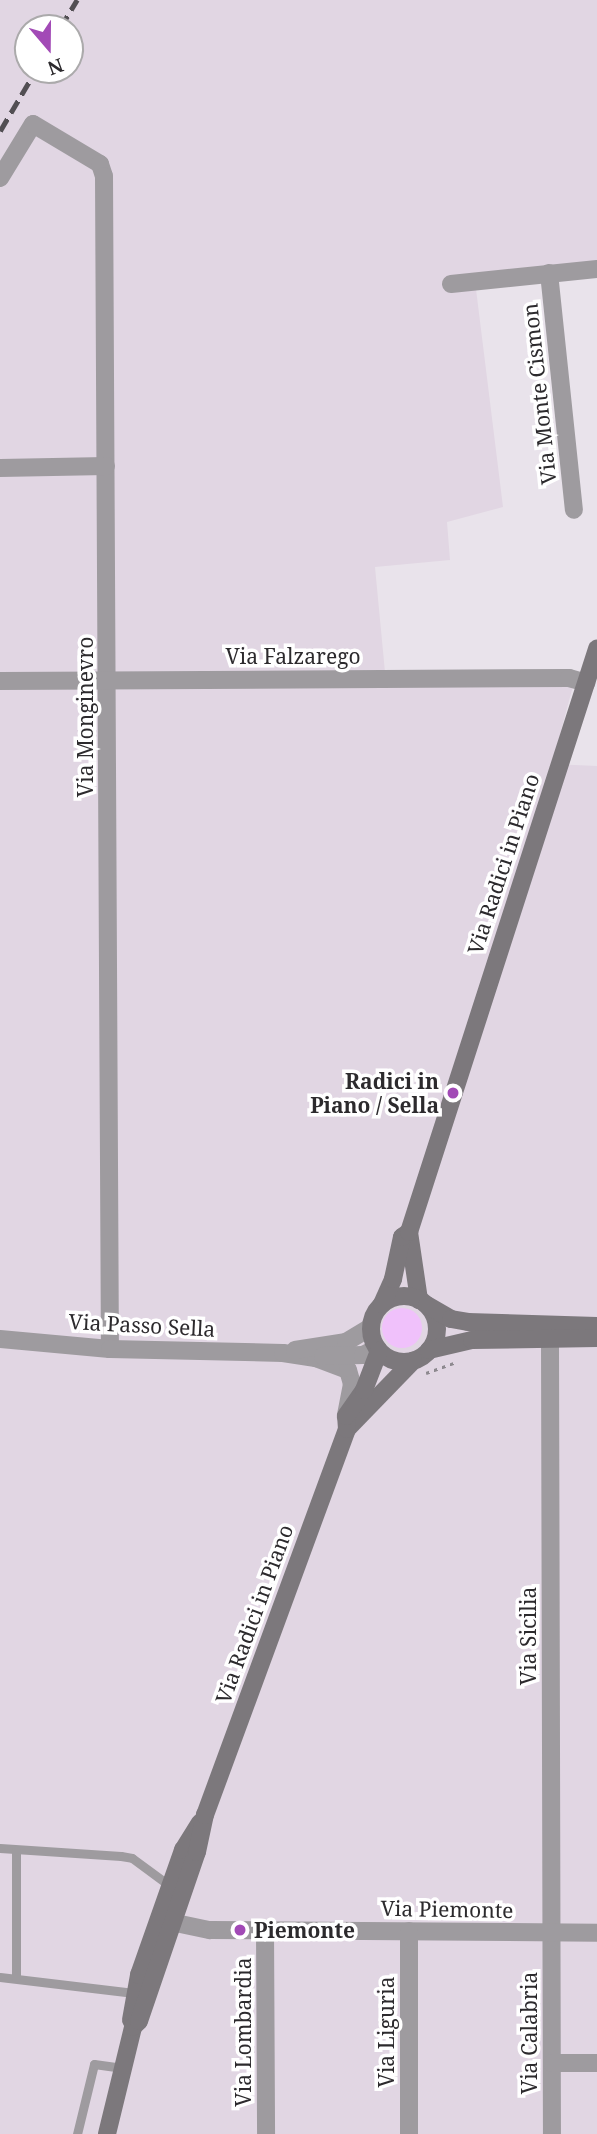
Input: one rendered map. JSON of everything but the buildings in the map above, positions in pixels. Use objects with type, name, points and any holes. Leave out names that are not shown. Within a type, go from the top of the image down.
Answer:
[{"type":"street","name":"Via Monginevro","points":[[0,178],[33,124],[100,164],[104,176],[110,1349]]},
{"type":"street","points":[[452,284],[597,270]]},
{"type":"street","name":"Via Monte Cismon","points":[[549,273],[573,510]]},
{"type":"street","points":[[0,468],[106,466]]},
{"type":"street","name":"Via Radici in Piano","points":[[382,1304],[393,1279],[402,1237],[409,1232],[597,649]]},
{"type":"street","name":"Via Falzarego","points":[[0,681],[569,678],[586,683]]},
{"type":"street","points":[[346,1423],[417,1368],[434,1342],[436,1322],[423,1302],[409,1232]]},
{"type":"street","points":[[346,1423],[364,1390],[378,1350],[371,1327],[382,1304],[400,1296],[435,1307],[451,1320],[597,1326]]},
{"type":"street","name":"Via Passo Sella","points":[[282,1353],[346,1342],[371,1327]]},
{"type":"street","points":[[429,1350],[472,1340],[597,1338]]},
{"type":"street","name":"Via Passo Sella","points":[[0,1339],[110,1349],[282,1353],[316,1358],[363,1355],[378,1350]]},
{"type":"street","name":"Via Sicilia","points":[[550,1339],[552,1933]]},
{"type":"street","points":[[378,1350],[398,1362],[417,1368]]},
{"type":"street","name":"Via Passo Sella","points":[[316,1358],[348,1370],[352,1384],[346,1423]]},
{"type":"street","name":"Via Radici in Piano","points":[[205,1815],[346,1423]]},
{"type":"street","points":[[133,2027],[131,2022],[134,1993],[144,1959],[180,1857],[205,1815]]},
{"type":"street","points":[[107,2134],[133,2027],[139,2021],[198,1852],[205,1815]]},
{"type":"street","points":[[172,1922],[169,1910],[184,1869],[180,1857]]},
{"type":"street","points":[[144,1959],[154,1952],[163,1926],[172,1922]]},
{"type":"street","name":"Via Piemonte","points":[[172,1922],[210,1930],[597,1933]]},
{"type":"street","name":"Via Lombardia","points":[[265,1930],[266,2134]]},
{"type":"street","name":"Via Liguria","points":[[409,1931],[409,2134]]},
{"type":"street","name":"Via Calabria","points":[[552,1933],[552,2134]]},
{"type":"street","points":[[552,2063],[597,2063]]},
{"type":"lane","points":[[0,1848],[132,1858],[170,1886]]},
{"type":"lane","points":[[16,1850],[16,1978]]},
{"type":"lane","points":[[0,1977],[134,1993]]},
{"type":"lane","points":[[77,2134],[94,2064],[123,2068]]},
{"type":"path","points":[[417,1368],[461,1360]]},
{"type":"shaded area","points":[[0,0],[597,0],[597,266],[475,281],[503,507],[447,522],[450,560],[375,567],[385,672],[576,675],[552,764],[597,766],[597,2134],[0,2134]]},
{"type":"shaded area","points":[[402,1308],[416,1314],[422,1328],[416,1342],[402,1348],[388,1342],[382,1328],[388,1314]]},
{"type":"railway","points":[[68,14],[77,0]]},
{"type":"railway","points":[[0,131],[28,84]]},
{"type":"place","name":"Radici in Piano / Sella","points":[[453,1093]]},
{"type":"place","name":"Piemonte","points":[[240,1930]]}]
